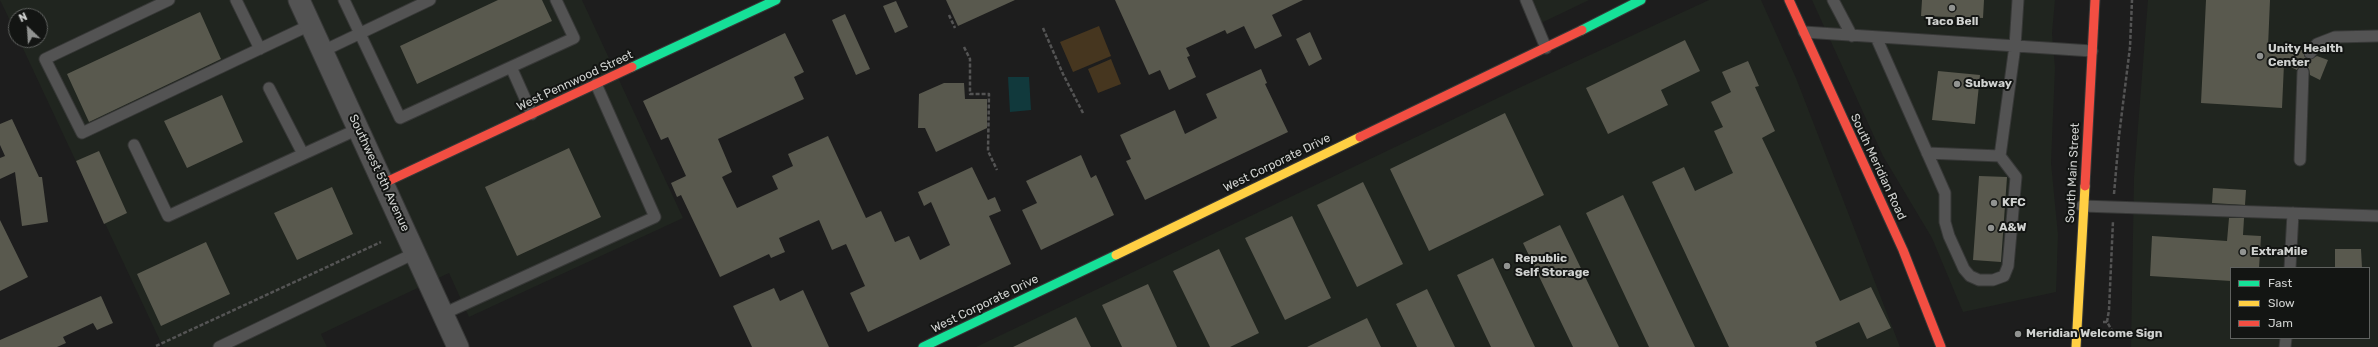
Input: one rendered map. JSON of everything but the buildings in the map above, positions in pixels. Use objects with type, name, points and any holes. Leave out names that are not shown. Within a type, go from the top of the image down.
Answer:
[{"type":"street","name":"Southwest 5th Avenue","points":[[299,0],[458,347]]},
{"type":"street","name":"West Pennwood Street","points":[[384,183],[776,0]]},
{"type":"street","name":"West Corporate Drive","points":[[923,347],[1546,48],[1641,0]]},
{"type":"street","name":"South Meridian Road","points":[[1788,0],[1903,250],[1941,347]]},
{"type":"street","name":"South Main Street","points":[[2076,347],[2082,206],[2095,0]]},
{"type":"lane","points":[[169,0],[45,59],[82,133],[310,25]]},
{"type":"lane","points":[[236,0],[260,49]]},
{"type":"lane","points":[[344,0],[400,118],[574,38],[556,0]]},
{"type":"lane","points":[[323,51],[430,0]]},
{"type":"lane","points":[[1526,0],[1546,48]]},
{"type":"lane","points":[[1833,0],[1852,36]]},
{"type":"lane","points":[[1876,37],[1945,193],[1945,222],[1949,236],[1964,269],[1970,276],[1979,280],[1993,280],[2004,276],[2008,266],[2016,177],[2000,156],[2015,46],[2018,0]]},
{"type":"lane","points":[[1804,32],[2092,51]]},
{"type":"lane","points":[[2310,53],[2317,44],[2335,38],[2378,36]]},
{"type":"lane","points":[[511,67],[532,114]]},
{"type":"lane","points":[[2300,160],[2303,72]]},
{"type":"lane","points":[[443,314],[655,216],[596,84]]},
{"type":"lane","points":[[270,88],[303,154]]},
{"type":"lane","points":[[134,145],[168,216],[358,128]]},
{"type":"lane","points":[[1928,153],[2000,156]]},
{"type":"lane","points":[[2082,206],[2378,216]]},
{"type":"lane","points":[[2290,267],[2293,213]]},
{"type":"lane","points":[[219,347],[415,253]]},
{"type":"path","points":[[2115,189],[2119,136],[2130,47],[2132,0]]},
{"type":"path","points":[[949,15],[955,28]]},
{"type":"path","points":[[1043,28],[1063,74],[1083,113]]},
{"type":"path","points":[[964,47],[970,59],[970,94],[989,94],[988,151],[997,170]]},
{"type":"path","points":[[2113,218],[2109,310],[2107,322],[2114,334]]},
{"type":"path","points":[[156,346],[381,242]]},
{"type":"shaded area","points":[[0,0],[582,0],[683,218],[469,317],[449,273],[321,334],[327,347],[163,347],[23,48],[48,48],[48,8],[8,8],[8,16]]},
{"type":"shaded area","points":[[1520,0],[1589,0],[1533,27]]},
{"type":"shaded area","name":"Republic Self Storage","points":[[1709,0],[1761,0],[1796,78],[1900,347],[976,347],[1523,86]]},
{"type":"shaded area","points":[[1812,0],[2055,0],[2052,33],[2055,68],[2051,163],[2058,235],[2056,292],[1963,312],[1932,238],[1883,156]]},
{"type":"shaded area","points":[[2148,0],[2378,0],[2378,347],[2131,347],[2134,177]]},
{"type":"shaded area","points":[[1099,26],[1111,56],[1073,72],[1060,42]]},
{"type":"shaded area","points":[[1111,59],[1121,84],[1098,93],[1088,69]]},
{"type":"water","points":[[1008,77],[1029,77],[1031,110],[1010,112]]},
{"type":"traffic: fast","points":[[632,67],[776,0]]},
{"type":"traffic: fast","points":[[1582,30],[1641,0]]},
{"type":"traffic: fast","points":[[923,347],[1116,255]]},
{"type":"traffic: slow","points":[[1116,255],[1360,137]]},
{"type":"traffic: slow","points":[[2076,347],[2085,186]]},
{"type":"traffic: jam","points":[[1789,0],[1903,250],[1941,347]]},
{"type":"traffic: jam","points":[[2085,186],[2095,0]]},
{"type":"traffic: jam","points":[[1360,137],[1582,30]]},
{"type":"traffic: jam","points":[[384,183],[632,67]]},
{"type":"place","name":"Taco Bell","points":[[1952,8]]},
{"type":"place","name":"Unity Health Center","points":[[2260,56]]},
{"type":"place","name":"Subway","points":[[1957,84]]},
{"type":"place","name":"KFC","points":[[1994,203]]},
{"type":"place","name":"A&W","points":[[1991,228]]},
{"type":"place","name":"ExtraMile","points":[[2243,252]]},
{"type":"place","name":"Republic Self Storage","points":[[1507,266]]},
{"type":"place","name":"Meridian Welcome Sign","points":[[2018,334]]}]
